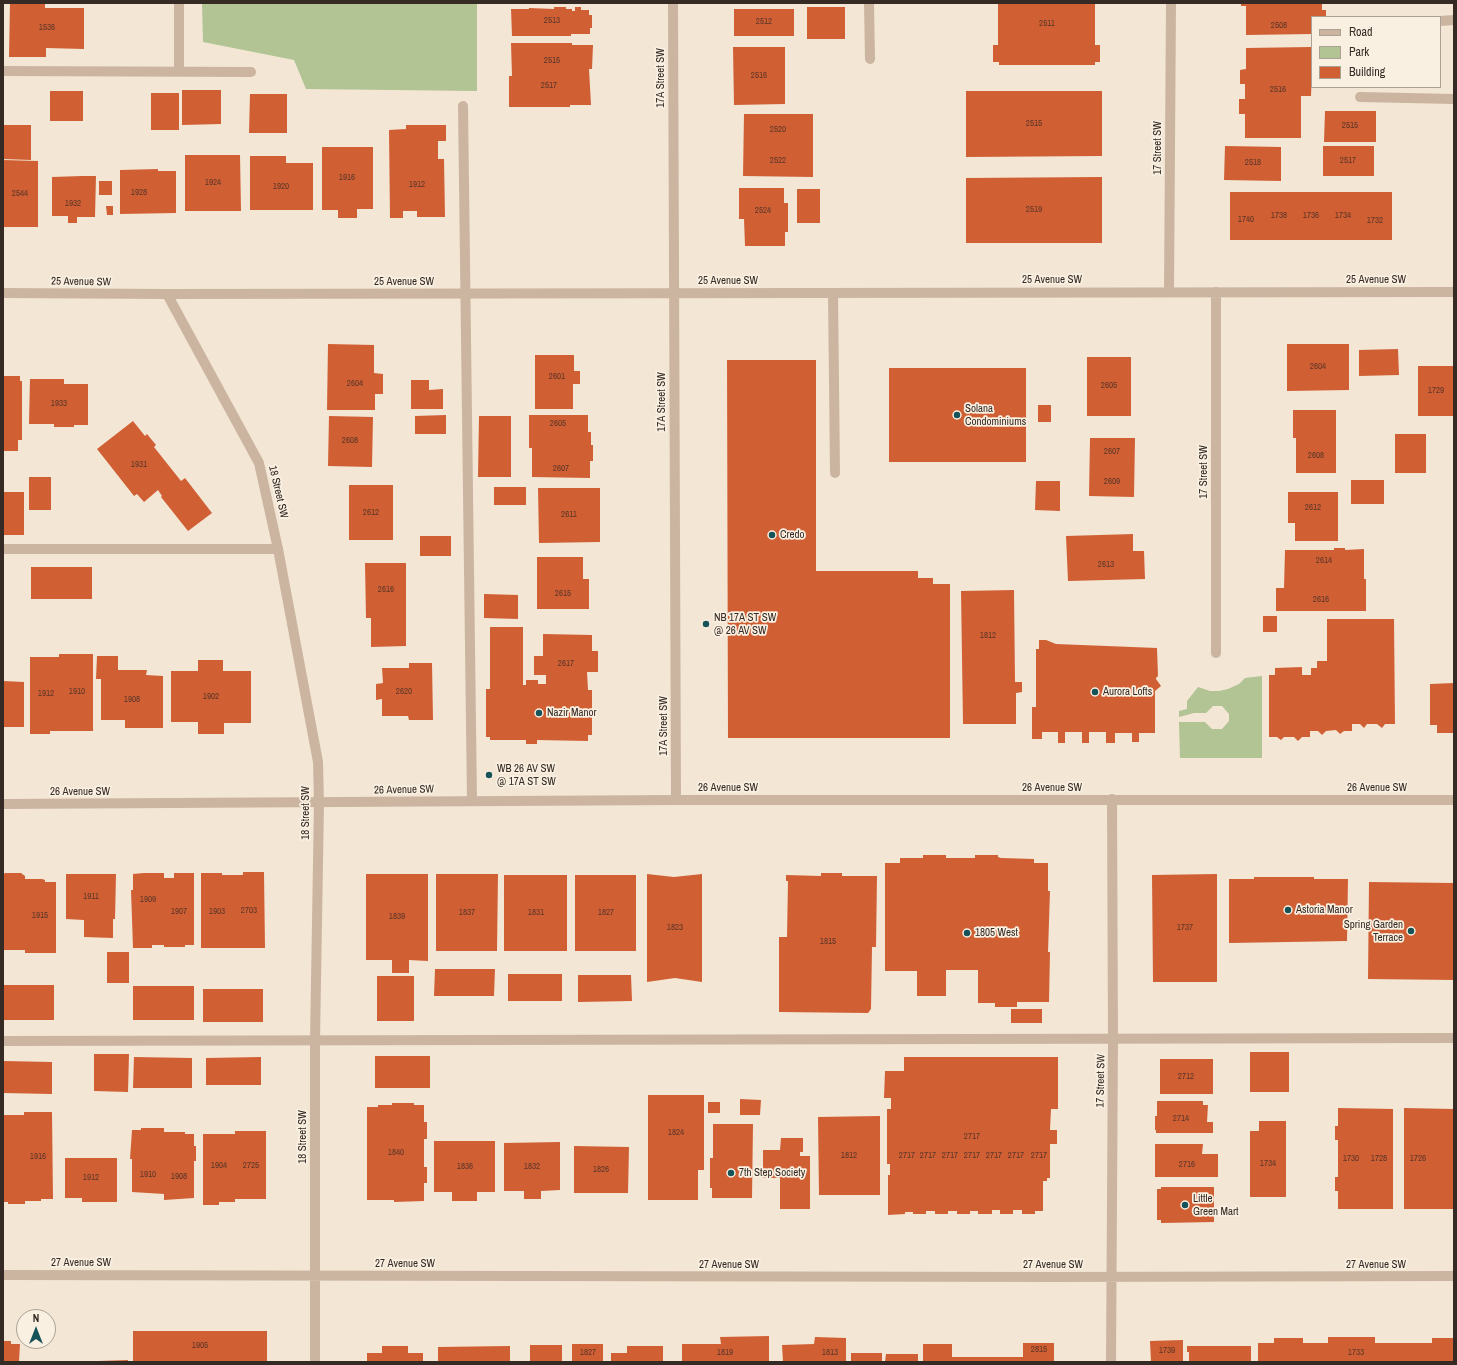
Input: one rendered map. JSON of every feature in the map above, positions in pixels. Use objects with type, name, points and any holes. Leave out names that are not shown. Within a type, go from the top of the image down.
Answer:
[{"type":"street","points":[[179,3],[179,71]]},
{"type":"street","name":"17A Street SW","points":[[673,3],[676,800]]},
{"type":"street","points":[[869,3],[870,59]]},
{"type":"street","name":"17 Street SW","points":[[1169,292],[1170,3]]},
{"type":"street","points":[[1441,21],[1454,20]]},
{"type":"street","points":[[3,71],[251,72]]},
{"type":"street","points":[[1360,97],[1454,99]]},
{"type":"street","points":[[464,106],[472,801]]},
{"type":"street","name":"17 Street SW","points":[[1216,292],[1216,653]]},
{"type":"street","name":"25 Avenue SW","points":[[3,293],[465,294],[1454,292]]},
{"type":"street","points":[[834,293],[835,473]]},
{"type":"street","name":"18 Street SW","points":[[167,294],[259,463],[278,549],[318,762],[319,803],[315,1040],[315,1362]]},
{"type":"street","points":[[3,549],[278,549]]},
{"type":"street","name":"17 Street SW","points":[[1111,1362],[1113,1038],[1112,799]]},
{"type":"street","name":"26 Avenue SW","points":[[3,804],[676,800],[1454,800]]},
{"type":"street","points":[[3,1041],[1454,1038]]},
{"type":"street","name":"27 Avenue SW","points":[[3,1275],[1111,1277],[1454,1276]]},
{"type":"green space","points":[[202,3],[477,3],[477,91],[306,89],[294,60],[203,42]]},
{"type":"green space","points":[[1262,676],[1262,758],[1180,758],[1179,722],[1205,722],[1212,729],[1222,729],[1229,721],[1229,714],[1222,706],[1213,706],[1206,713],[1194,713],[1179,717],[1179,711],[1187,709],[1187,701],[1198,687],[1210,691],[1219,691],[1239,684],[1245,678]]},
{"type":"building","points":[[10,3],[45,3],[45,8],[84,8],[84,49],[46,48],[46,57],[9,57]]},
{"type":"building","points":[[998,3],[1095,3],[1095,45],[1100,45],[1100,62],[1095,62],[1095,65],[999,65],[999,62],[993,62],[993,45],[998,45]]},
{"type":"building","points":[[1241,3],[1322,3],[1322,10],[1326,10],[1326,16],[1311,16],[1311,34],[1246,35],[1246,6],[1241,6]]},
{"type":"building","points":[[554,7],[566,7],[566,9],[572,9],[572,11],[575,11],[575,7],[581,7],[581,10],[589,10],[589,15],[592,15],[592,28],[590,28],[590,34],[571,34],[571,36],[512,36],[511,9],[554,9]]},
{"type":"building","points":[[807,7],[845,7],[845,39],[807,39]]},
{"type":"building","points":[[734,9],[794,9],[794,36],[734,36]]},
{"type":"building","points":[[511,43],[572,43],[572,45],[593,45],[592,69],[589,69],[591,105],[570,105],[570,107],[509,107],[509,76],[512,76]]},
{"type":"building","points":[[733,47],[785,47],[785,104],[734,105]]},
{"type":"building","points":[[1311,47],[1311,96],[1301,96],[1301,138],[1245,138],[1245,114],[1239,114],[1239,99],[1245,99],[1245,84],[1240,84],[1240,70],[1246,69],[1246,48]]},
{"type":"building","points":[[182,90],[221,90],[221,124],[182,125]]},
{"type":"building","points":[[50,91],[83,91],[83,121],[50,121]]},
{"type":"building","points":[[966,91],[1102,91],[1102,156],[966,157]]},
{"type":"building","points":[[151,93],[179,93],[179,130],[151,130]]},
{"type":"building","points":[[250,94],[287,94],[287,133],[249,133]]},
{"type":"building","points":[[1325,111],[1376,111],[1376,142],[1324,142]]},
{"type":"building","points":[[744,114],[813,114],[813,177],[743,176]]},
{"type":"building","points":[[3,125],[31,125],[31,160],[3,159]]},
{"type":"building","points":[[406,125],[446,125],[446,141],[438,141],[438,159],[444,159],[445,217],[417,217],[417,211],[403,211],[403,218],[390,218],[389,130],[406,129]]},
{"type":"building","points":[[1225,146],[1281,147],[1281,181],[1224,180]]},
{"type":"building","points":[[1323,146],[1374,146],[1374,176],[1323,176]]},
{"type":"building","points":[[322,147],[373,147],[373,209],[357,209],[357,218],[338,218],[338,210],[322,210]]},
{"type":"building","points":[[185,155],[240,155],[241,211],[185,211]]},
{"type":"building","points":[[250,156],[286,156],[286,163],[313,163],[313,210],[250,210]]},
{"type":"building","points":[[3,160],[38,161],[38,227],[3,227]]},
{"type":"building","points":[[158,169],[158,171],[176,171],[176,213],[120,214],[120,170]]},
{"type":"building","points":[[96,176],[95,217],[77,217],[77,223],[68,223],[68,216],[52,216],[52,177]]},
{"type":"building","points":[[1102,177],[1102,243],[966,243],[966,178]]},
{"type":"building","points":[[99,181],[112,181],[112,195],[99,195]]},
{"type":"building","points":[[739,188],[784,188],[784,203],[788,203],[788,232],[785,232],[785,246],[745,246],[744,219],[739,219]]},
{"type":"building","points":[[797,189],[820,189],[820,223],[797,223]]},
{"type":"building","points":[[1230,192],[1392,192],[1392,240],[1230,240]]},
{"type":"building","points":[[106,206],[113,206],[113,215],[107,215]]},
{"type":"building","points":[[328,344],[374,345],[374,373],[383,374],[383,394],[375,394],[375,410],[327,410]]},
{"type":"building","points":[[1287,344],[1349,344],[1349,390],[1287,391]]},
{"type":"building","points":[[1398,349],[1399,375],[1359,376],[1359,350]]},
{"type":"building","points":[[535,355],[574,355],[574,371],[580,371],[580,384],[573,384],[573,409],[535,409]]},
{"type":"building","points":[[1087,357],[1131,357],[1131,416],[1087,416]]},
{"type":"building","name":"Credo","points":[[727,360],[816,360],[816,571],[918,571],[918,578],[933,578],[933,584],[950,584],[950,738],[728,738]]},
{"type":"building","points":[[1418,366],[1454,366],[1454,416],[1418,416]]},
{"type":"building","name":"Solana Condominiums","points":[[889,368],[1026,368],[1026,462],[889,462]]},
{"type":"building","points":[[3,376],[20,376],[20,381],[22,381],[22,440],[18,440],[18,451],[3,451]]},
{"type":"building","points":[[30,379],[64,379],[64,384],[88,384],[88,425],[54,427],[54,424],[29,424]]},
{"type":"building","points":[[411,380],[429,380],[429,390],[443,389],[443,409],[411,409]]},
{"type":"building","points":[[1038,405],[1051,405],[1051,422],[1038,422]]},
{"type":"building","points":[[1293,410],[1336,410],[1336,473],[1296,473],[1296,438],[1293,438]]},
{"type":"building","points":[[446,415],[446,434],[415,434],[415,416]]},
{"type":"building","points":[[529,415],[588,415],[588,432],[591,432],[591,445],[593,445],[593,461],[590,461],[590,478],[532,477],[532,448],[529,448]]},
{"type":"building","points":[[329,416],[373,417],[372,467],[328,466]]},
{"type":"building","points":[[479,416],[511,416],[511,477],[478,477]]},
{"type":"building","points":[[133,421],[145,436],[147,434],[156,445],[154,447],[181,481],[185,478],[212,513],[188,531],[161,497],[162,496],[158,490],[144,502],[137,494],[134,496],[97,449]]},
{"type":"building","points":[[1395,434],[1426,434],[1426,473],[1395,473]]},
{"type":"building","points":[[1090,438],[1135,438],[1134,497],[1089,496]]},
{"type":"building","points":[[29,477],[51,477],[51,510],[29,510]]},
{"type":"building","points":[[1351,480],[1384,480],[1384,504],[1351,504]]},
{"type":"building","points":[[1036,481],[1060,481],[1060,511],[1035,510]]},
{"type":"building","points":[[349,485],[393,485],[393,540],[349,540]]},
{"type":"building","points":[[494,487],[526,487],[526,505],[494,505]]},
{"type":"building","points":[[538,488],[600,488],[600,542],[539,543]]},
{"type":"building","points":[[3,492],[24,492],[24,535],[3,535]]},
{"type":"building","points":[[1288,492],[1338,492],[1338,541],[1295,541],[1295,523],[1288,523]]},
{"type":"building","points":[[1133,534],[1133,551],[1144,551],[1145,579],[1068,581],[1066,536]]},
{"type":"building","points":[[420,536],[451,536],[451,556],[420,556]]},
{"type":"building","points":[[1334,548],[1345,548],[1345,550],[1364,549],[1366,611],[1276,611],[1276,588],[1284,588],[1285,550],[1334,550]]},
{"type":"building","points":[[537,557],[583,557],[583,579],[589,579],[589,609],[537,609]]},
{"type":"building","points":[[365,563],[406,563],[406,646],[371,647],[371,618],[366,618]]},
{"type":"building","points":[[31,567],[92,567],[92,599],[31,599]]},
{"type":"building","points":[[1014,590],[1015,682],[1022,682],[1022,692],[1016,693],[1016,724],[963,724],[961,591]]},
{"type":"building","points":[[484,594],[518,595],[518,619],[484,618]]},
{"type":"building","points":[[1263,616],[1277,616],[1277,632],[1263,632]]},
{"type":"building","points":[[1327,619],[1394,619],[1395,724],[1385,724],[1382,728],[1377,724],[1367,724],[1364,728],[1360,724],[1352,724],[1352,731],[1344,731],[1340,734],[1336,730],[1326,731],[1322,735],[1318,731],[1310,731],[1310,737],[1302,737],[1298,741],[1294,737],[1284,737],[1281,740],[1277,737],[1269,737],[1269,675],[1275,675],[1275,668],[1302,667],[1302,675],[1311,675],[1311,668],[1317,668],[1317,661],[1327,661]]},
{"type":"building","points":[[490,627],[523,627],[523,685],[526,685],[526,680],[538,680],[538,684],[546,684],[546,675],[534,675],[534,656],[543,656],[543,634],[592,635],[592,651],[598,651],[598,672],[587,672],[588,690],[592,690],[592,735],[588,735],[588,741],[537,740],[537,744],[526,744],[526,740],[490,740],[490,737],[486,737],[486,689],[490,689]]},
{"type":"building","name":"Aurora Lofts","points":[[1039,640],[1046,640],[1056,644],[1157,648],[1158,676],[1156,679],[1161,686],[1155,691],[1155,733],[1139,733],[1139,742],[1132,742],[1132,733],[1115,733],[1115,743],[1106,743],[1106,732],[1089,732],[1089,743],[1082,743],[1082,732],[1065,732],[1065,743],[1058,743],[1058,732],[1042,732],[1042,739],[1032,739],[1032,707],[1036,707],[1036,649],[1039,649]]},
{"type":"building","points":[[59,654],[93,654],[93,731],[50,731],[50,734],[30,734],[30,657],[59,657]]},
{"type":"building","points":[[97,656],[118,656],[118,670],[147,670],[146,675],[163,676],[163,728],[125,728],[125,720],[101,720],[101,679],[96,679]]},
{"type":"building","points":[[198,660],[223,660],[223,671],[251,671],[251,723],[224,723],[224,734],[198,734],[198,722],[171,722],[171,671],[198,671]]},
{"type":"building","points":[[409,663],[432,663],[433,720],[409,720],[408,716],[382,716],[382,699],[376,700],[376,684],[383,683],[382,668],[409,668]]},
{"type":"building","points":[[3,681],[24,682],[24,727],[3,727]]},
{"type":"building","points":[[1454,683],[1454,733],[1437,733],[1437,725],[1430,725],[1430,684]]},
{"type":"building","name":"1805 West","points":[[923,855],[946,855],[946,858],[975,858],[975,855],[998,855],[998,857],[1001,858],[1034,859],[1034,863],[1048,863],[1048,891],[1050,891],[1048,952],[1050,952],[1049,1002],[1017,1002],[1017,1007],[995,1007],[995,1003],[978,1003],[978,970],[946,970],[946,996],[917,996],[917,971],[885,971],[885,863],[900,863],[900,858],[923,858]]},
{"type":"building","points":[[243,872],[264,872],[265,948],[201,948],[201,873],[243,875]]},
{"type":"building","points":[[5,873],[21,873],[25,876],[25,879],[42,879],[45,880],[45,882],[56,882],[56,953],[25,953],[25,950],[3,950],[3,875]]},
{"type":"building","points":[[164,873],[164,878],[174,878],[174,873],[194,873],[194,945],[185,945],[185,947],[164,947],[164,945],[152,945],[152,948],[133,948],[131,890],[133,890],[133,874]]},
{"type":"building","points":[[821,873],[842,873],[842,876],[877,876],[876,947],[872,947],[871,1009],[868,1013],[779,1012],[779,937],[787,937],[788,881],[786,881],[786,875],[821,876]]},
{"type":"building","points":[[66,874],[116,874],[113,938],[84,937],[84,920],[66,919]]},
{"type":"building","points":[[366,874],[428,874],[428,961],[409,960],[409,973],[392,973],[392,960],[366,960]]},
{"type":"building","points":[[436,874],[498,874],[497,951],[436,951]]},
{"type":"building","points":[[647,874],[674,877],[702,874],[702,982],[675,978],[647,982]]},
{"type":"building","points":[[1217,874],[1217,982],[1153,982],[1152,875]]},
{"type":"building","points":[[504,875],[567,875],[567,951],[504,951]]},
{"type":"building","points":[[575,875],[636,875],[636,951],[575,951]]},
{"type":"building","name":"Astoria Manor","points":[[1254,877],[1314,877],[1314,879],[1348,879],[1347,941],[1229,943],[1229,879],[1254,879]]},
{"type":"building","name":"Spring Garden Terrace","points":[[1369,882],[1454,883],[1454,980],[1368,979]]},
{"type":"building","points":[[107,952],[129,952],[129,983],[107,983]]},
{"type":"building","points":[[435,969],[495,969],[494,996],[434,996]]},
{"type":"building","points":[[508,974],[562,974],[562,1001],[508,1001]]},
{"type":"building","points":[[578,975],[631,975],[632,1001],[578,1002]]},
{"type":"building","points":[[377,976],[414,976],[414,1021],[377,1021]]},
{"type":"building","points":[[3,985],[54,985],[54,1020],[3,1020]]},
{"type":"building","points":[[133,986],[194,986],[194,1020],[133,1020]]},
{"type":"building","points":[[203,989],[263,989],[263,1022],[203,1022]]},
{"type":"building","points":[[1011,1009],[1042,1009],[1042,1023],[1011,1023]]},
{"type":"building","points":[[1250,1052],[1289,1052],[1289,1092],[1250,1092]]},
{"type":"building","points":[[94,1054],[129,1054],[128,1092],[94,1091]]},
{"type":"building","points":[[375,1056],[430,1056],[430,1088],[375,1088]]},
{"type":"building","points":[[134,1057],[192,1058],[192,1088],[133,1088]]},
{"type":"building","points":[[261,1057],[261,1085],[206,1085],[206,1058]]},
{"type":"building","points":[[904,1057],[1058,1057],[1058,1109],[1051,1109],[1050,1130],[1057,1130],[1057,1144],[1050,1144],[1050,1178],[1047,1178],[1047,1181],[1043,1181],[1043,1211],[1035,1211],[1035,1214],[1022,1214],[1022,1210],[1013,1210],[1013,1214],[1000,1214],[1000,1210],[992,1210],[992,1214],[978,1214],[978,1211],[970,1211],[970,1214],[957,1214],[957,1211],[948,1211],[948,1214],[935,1214],[935,1211],[926,1211],[926,1214],[913,1214],[913,1212],[905,1212],[905,1214],[888,1215],[888,1175],[890,1175],[890,1164],[887,1164],[887,1109],[891,1109],[891,1098],[884,1098],[885,1071],[904,1071]]},
{"type":"building","points":[[1160,1059],[1213,1059],[1213,1094],[1160,1094]]},
{"type":"building","points":[[3,1061],[52,1062],[52,1094],[3,1093]]},
{"type":"building","points":[[648,1095],[704,1095],[704,1170],[698,1170],[698,1200],[648,1200]]},
{"type":"building","points":[[740,1099],[761,1100],[760,1115],[740,1115]]},
{"type":"building","points":[[1157,1101],[1203,1101],[1203,1105],[1208,1105],[1207,1122],[1213,1122],[1213,1133],[1156,1133],[1155,1116],[1157,1116]]},
{"type":"building","points":[[708,1102],[720,1102],[720,1113],[708,1113]]},
{"type":"building","points":[[392,1103],[414,1103],[414,1105],[424,1105],[424,1122],[427,1122],[427,1139],[424,1139],[424,1167],[427,1167],[427,1183],[424,1183],[424,1201],[394,1202],[394,1200],[367,1200],[367,1107],[392,1105]]},
{"type":"building","points":[[1338,1108],[1393,1109],[1393,1209],[1338,1209],[1338,1191],[1335,1191],[1335,1177],[1338,1177],[1338,1140],[1335,1140],[1335,1126],[1338,1126]]},
{"type":"building","points":[[1404,1108],[1454,1109],[1454,1209],[1404,1209]]},
{"type":"building","points":[[24,1112],[52,1112],[53,1199],[25,1201],[25,1204],[8,1204],[8,1202],[3,1202],[3,1115],[24,1115]]},
{"type":"building","points":[[880,1116],[880,1195],[819,1195],[818,1117]]},
{"type":"building","points":[[1259,1121],[1286,1121],[1286,1197],[1250,1197],[1250,1131],[1259,1131]]},
{"type":"building","name":"7th Step Society","points":[[713,1124],[753,1124],[752,1198],[712,1198],[712,1188],[710,1188],[710,1158],[713,1158]]},
{"type":"building","points":[[141,1128],[164,1128],[164,1132],[185,1132],[185,1134],[194,1134],[196,1161],[194,1161],[194,1198],[164,1200],[164,1194],[132,1192],[132,1159],[130,1159],[132,1130],[141,1130]]},
{"type":"building","points":[[235,1131],[266,1131],[266,1199],[235,1199],[235,1202],[219,1202],[219,1205],[203,1205],[203,1134],[235,1134]]},
{"type":"building","points":[[781,1138],[803,1138],[803,1152],[800,1152],[800,1156],[810,1156],[810,1209],[780,1209],[780,1178],[763,1178],[763,1150],[780,1150]]},
{"type":"building","points":[[434,1141],[495,1141],[495,1192],[477,1192],[477,1201],[452,1201],[452,1192],[434,1192]]},
{"type":"building","points":[[560,1142],[560,1190],[541,1191],[541,1199],[524,1199],[524,1191],[504,1191],[504,1143]]},
{"type":"building","points":[[1155,1144],[1203,1144],[1202,1154],[1218,1154],[1218,1177],[1155,1177]]},
{"type":"building","points":[[574,1146],[629,1147],[628,1193],[574,1193]]},
{"type":"building","points":[[65,1158],[117,1158],[117,1202],[82,1202],[82,1198],[65,1198]]},
{"type":"building","name":"Little Green Mart","points":[[1161,1187],[1214,1187],[1214,1222],[1161,1223],[1161,1220],[1157,1220],[1157,1189],[1161,1189]]},
{"type":"building","points":[[133,1331],[267,1331],[267,1362],[133,1362]]},
{"type":"building","points":[[769,1336],[769,1362],[682,1362],[682,1344],[721,1344],[720,1337]]},
{"type":"building","points":[[815,1337],[846,1338],[846,1362],[783,1362],[782,1345],[814,1344]]},
{"type":"building","points":[[1328,1337],[1375,1337],[1375,1343],[1432,1343],[1432,1338],[1454,1338],[1454,1362],[1258,1362],[1258,1343],[1274,1343],[1274,1338],[1303,1338],[1303,1343],[1328,1343]]},
{"type":"building","points":[[1183,1340],[1183,1362],[1151,1362],[1150,1341]]},
{"type":"building","points":[[3,1341],[11,1341],[11,1344],[16,1344],[16,1349],[20,1349],[19,1362],[3,1362]]},
{"type":"building","points":[[1023,1343],[1054,1343],[1054,1362],[923,1362],[923,1344],[952,1344],[952,1357],[1023,1357]]},
{"type":"building","points":[[572,1344],[603,1344],[603,1362],[572,1362]]},
{"type":"building","points":[[530,1345],[562,1345],[562,1362],[530,1362]]},
{"type":"building","points":[[382,1346],[408,1346],[408,1353],[423,1353],[423,1362],[367,1362],[367,1353],[382,1353]]},
{"type":"building","points":[[510,1346],[510,1362],[438,1362],[438,1347]]},
{"type":"building","points":[[627,1346],[663,1346],[663,1362],[611,1362],[611,1353],[627,1353]]},
{"type":"building","points":[[1187,1346],[1251,1346],[1251,1362],[1189,1362],[1189,1352],[1187,1352]]},
{"type":"building","points":[[851,1353],[882,1353],[882,1362],[851,1362]]},
{"type":"building","points":[[886,1354],[918,1354],[918,1362],[885,1362]]},
{"type":"building","points":[[128,1360],[128,1362],[98,1362],[98,1361]]},
{"type":"place","name":"Solana Condominiums","points":[[957,415]]},
{"type":"place","name":"Credo","points":[[772,535]]},
{"type":"place","name":"NB 17A ST SW @ 26 AV SW","points":[[706,624]]},
{"type":"place","name":"Aurora Lofts","points":[[1095,692]]},
{"type":"place","name":"Nazir Manor","points":[[539,713]]},
{"type":"place","name":"WB 26 AV SW @ 17A ST SW","points":[[489,775]]},
{"type":"place","name":"Astoria Manor","points":[[1288,910]]},
{"type":"place","name":"Spring Garden Terrace","points":[[1411,931]]},
{"type":"place","name":"1805 West","points":[[967,933]]},
{"type":"place","name":"7th Step Society","points":[[731,1173]]},
{"type":"place","name":"Little Green Mart","points":[[1185,1205]]}]
